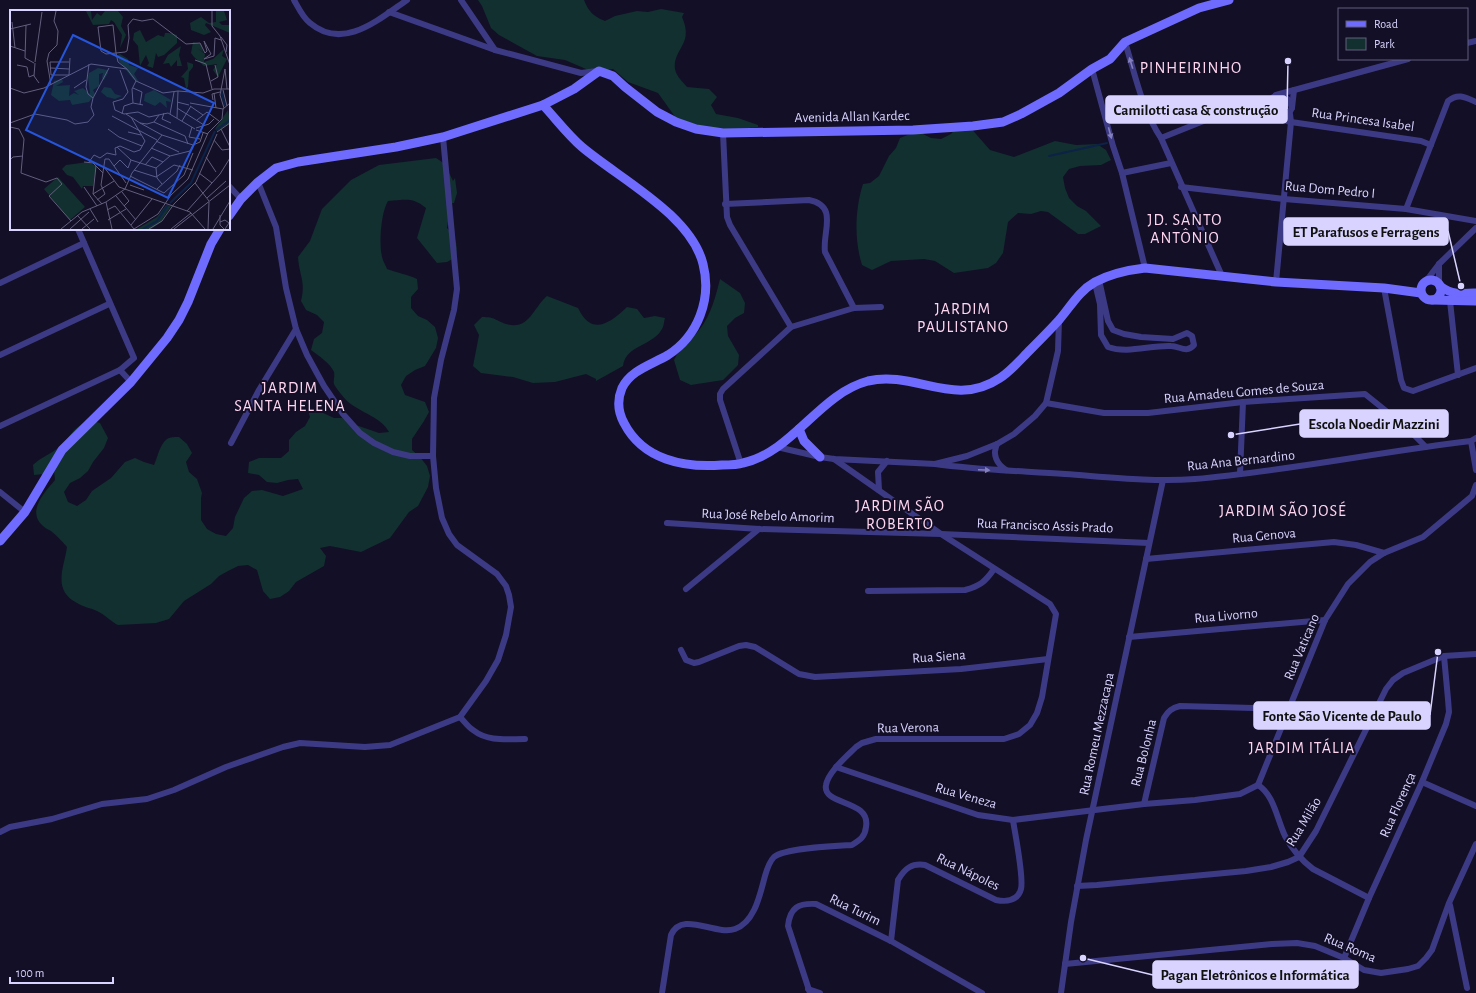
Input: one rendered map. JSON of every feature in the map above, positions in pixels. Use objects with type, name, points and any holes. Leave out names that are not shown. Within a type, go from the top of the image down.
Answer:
[{"type":"street","points":[[294,0],[309,22],[323,32],[343,35],[358,32],[407,0]]},
{"type":"street","points":[[461,0],[495,50]]},
{"type":"street","points":[[1222,276],[1181,187],[1161,138],[1154,129],[1143,102],[1125,42],[1199,8],[1229,0]]},
{"type":"street","points":[[389,12],[495,50],[581,73],[599,71]]},
{"type":"street","name":"Avenida Allan Kardec","points":[[599,71],[613,76],[624,87],[657,112],[676,122],[723,134],[913,130],[973,126],[1003,122],[1052,97],[1092,69],[1110,59],[1125,42]]},
{"type":"street","points":[[1253,118],[1271,100],[1294,90],[1404,60]]},
{"type":"street","points":[[1092,69],[1122,173],[1145,268]]},
{"type":"street","points":[[230,215],[258,182],[276,168],[298,162],[396,147],[443,137],[543,105],[574,89],[599,71]]},
{"type":"street","points":[[1161,138],[1221,114],[1253,118],[1285,118],[1291,111],[1294,90]]},
{"type":"street","points":[[1185,120],[1238,101],[1271,100],[1284,96],[1290,100],[1291,122],[1276,282]]},
{"type":"street","points":[[1406,209],[1448,102],[1454,97],[1464,97],[1476,102]]},
{"type":"street","points":[[1271,100],[1268,110],[1270,115],[1277,119]]},
{"type":"street","points":[[543,105],[580,146],[668,213],[685,229],[696,245],[703,262],[706,280],[705,298],[700,315],[690,336],[669,354],[638,370],[621,390],[618,403],[620,417],[628,432],[642,447],[664,460],[703,466],[741,464],[759,458],[777,447],[828,404],[849,389],[866,382],[882,379],[899,380],[956,391],[964,391],[985,386],[1001,378],[1059,320],[1074,301],[1097,282],[1125,270],[1145,268],[1276,282],[1384,288],[1421,293],[1426,298],[1432,300],[1476,301]]},
{"type":"street","name":"Rua Princesa Isabel","points":[[1277,119],[1421,141],[1431,145]]},
{"type":"street","points":[[723,134],[725,204],[727,217],[730,225],[792,327]]},
{"type":"street","points":[[0,832],[10,827],[52,820],[102,804],[147,799],[174,790],[226,767],[283,747],[300,743],[366,748],[390,745],[460,717],[486,681],[498,660],[506,635],[511,607],[509,595],[506,586],[497,574],[457,545],[449,534],[442,518],[436,488],[433,456],[434,398],[440,360],[454,310],[457,289],[443,137]]},
{"type":"street","points":[[1122,173],[1171,163]]},
{"type":"street","points":[[258,182],[276,227],[286,288],[296,329],[307,355],[324,386],[343,414],[360,433],[374,443],[393,452],[410,456],[433,456]]},
{"type":"street","points":[[230,187],[241,200]]},
{"type":"street","name":"Rua Dom Pedro I","points":[[1181,187],[1284,199],[1406,209],[1476,221]]},
{"type":"street","points":[[725,204],[809,200],[818,202],[827,214],[827,230],[824,245],[825,252],[854,308]]},
{"type":"street","points":[[1421,293],[1421,286],[1438,264],[1476,228]]},
{"type":"street","points":[[78,230],[109,304],[134,358],[145,366]]},
{"type":"street","points":[[0,541],[25,512],[62,450],[131,382],[167,338],[179,320],[193,290],[211,244],[219,230]]},
{"type":"street","points":[[0,283],[84,243]]},
{"type":"street","points":[[1432,300],[1438,296],[1441,290],[1439,285],[1438,264]]},
{"type":"street","points":[[1426,281],[1433,280],[1448,292],[1459,294],[1476,293]]},
{"type":"street","points":[[1097,282],[1108,321],[1113,330]]},
{"type":"street","points":[[1097,282],[1100,304],[1101,335],[1108,347],[1115,350],[1172,346],[1185,350],[1194,346],[1194,340],[1190,334],[1184,334],[1173,339],[1141,337],[1124,334],[1113,330],[1106,331],[1101,335]]},
{"type":"street","points":[[1384,288],[1401,380],[1404,388],[1413,391],[1476,368]]},
{"type":"street","points":[[1450,301],[1458,375]]},
{"type":"street","points":[[0,355],[109,304]]},
{"type":"street","points":[[741,464],[720,400],[720,394],[723,389],[792,327],[854,308],[881,307]]},
{"type":"street","points":[[777,447],[834,459],[935,464],[967,456],[997,444],[1014,434],[1046,403],[1058,351],[1059,320]]},
{"type":"street","points":[[231,443],[259,390],[296,329]]},
{"type":"street","points":[[0,426],[120,370],[134,358]]},
{"type":"street","points":[[120,370],[131,382]]},
{"type":"street","name":"Rua Amadeu Gomes de Souza","points":[[1046,403],[1104,413],[1148,413],[1243,402],[1365,394],[1406,427],[1426,447]]},
{"type":"street","points":[[1240,474],[1243,402]]},
{"type":"street","points":[[799,429],[804,441],[820,457]]},
{"type":"street","points":[[1473,440],[1476,470]]},
{"type":"street","name":"Rua Ana Bernardino","points":[[935,464],[968,469],[1163,480],[1194,479],[1300,467],[1473,440]]},
{"type":"street","points":[[997,444],[994,450],[997,460],[1000,466],[1006,470]]},
{"type":"street","points":[[967,456],[965,461],[968,469]]},
{"type":"street","points":[[834,459],[994,569],[986,581],[976,587],[965,590],[868,591]]},
{"type":"street","points":[[878,490],[878,472],[888,461]]},
{"type":"street","name":"Rua Romeu Mezzacapa","points":[[1061,993],[1077,886],[1086,840],[1163,480]]},
{"type":"street","name":"Rua Vaticano","points":[[1258,785],[1325,620],[1348,584],[1370,562],[1384,553],[1423,537],[1472,496],[1476,485]]},
{"type":"street","points":[[0,492],[25,512]]},
{"type":"street","name":"Rua José Rebelo Amorim","points":[[666,523],[759,529],[941,534]]},
{"type":"street","points":[[686,589],[759,529]]},
{"type":"street","name":"Rua Francisco Assis Prado","points":[[941,534],[1149,543]]},
{"type":"street","name":"Rua Genova","points":[[1146,559],[1334,542],[1356,545],[1384,553]]},
{"type":"street","name":"Rua Verona","points":[[662,993],[671,936],[674,929],[680,925],[688,924],[734,930],[742,925],[751,915],[758,901],[769,865],[775,857],[785,852],[852,845],[862,839],[867,823],[864,815],[858,808],[831,797],[826,791],[825,786],[836,767],[856,747],[876,739],[1004,739],[1019,734],[1030,725],[1037,713],[1042,697],[1056,614],[1054,608],[1050,604],[994,569]]},
{"type":"street","name":"Rua Livorno","points":[[1129,637],[1325,620]]},
{"type":"street","name":"Rua Siena","points":[[681,650],[686,660],[694,663],[739,646],[746,645],[755,647],[799,674],[815,677],[961,668],[1048,659]]},
{"type":"street","name":"Rua Milão","points":[[1077,886],[1246,871],[1271,867],[1299,857],[1316,831],[1386,689],[1393,680],[1444,656],[1476,654]]},
{"type":"street","name":"Rua Florença","points":[[1344,958],[1446,724],[1448,699],[1444,656]]},
{"type":"street","name":"Rua Bolonha","points":[[1144,804],[1164,718],[1167,712],[1172,708],[1180,706],[1289,709]]},
{"type":"street","points":[[460,717],[473,730],[484,736],[493,739],[525,739]]},
{"type":"street","name":"Rua Veneza","points":[[836,767],[978,815],[1013,820],[1240,794],[1258,785]]},
{"type":"street","points":[[1422,782],[1476,806]]},
{"type":"street","points":[[1258,785],[1266,792],[1286,836],[1299,857],[1312,869],[1369,898]]},
{"type":"street","name":"Rua Nápoles","points":[[891,941],[898,880],[909,866],[918,864],[925,865],[996,900],[1006,902],[1015,898],[1021,889],[1021,876],[1013,820]]},
{"type":"street","name":"Rua Roma","points":[[1065,964],[1272,944],[1298,943],[1315,946],[1344,958],[1364,970],[1381,972],[1408,969],[1418,966],[1432,950],[1449,903],[1476,844]]},
{"type":"street","name":"Rua Turim","points":[[809,991],[788,926],[789,916],[796,907],[806,903],[816,904],[891,941],[982,993]]},
{"type":"street","points":[[1449,903],[1467,988]]},
{"type":"street","points":[[809,991],[820,993]]},
{"type":"green space","points":[[478,0],[584,0],[592,13],[605,21],[615,16],[637,11],[648,12],[661,9],[684,13],[682,17],[686,36],[675,61],[678,76],[687,87],[709,89],[717,97],[711,105],[716,114],[738,118],[758,125],[758,127],[712,132],[676,118],[658,93],[628,82],[613,69],[593,72],[565,60],[537,56],[499,35],[491,28]]},
{"type":"green space","points":[[959,125],[969,126],[990,150],[1014,157],[1055,141],[1076,145],[1097,144],[1106,150],[1111,160],[1101,165],[1080,166],[1069,169],[1063,177],[1069,198],[1077,206],[1086,211],[1101,226],[1085,234],[1078,234],[1048,212],[1041,211],[1031,214],[1018,213],[1008,222],[1003,253],[996,263],[988,268],[954,273],[935,261],[924,259],[891,261],[872,270],[862,265],[859,255],[856,224],[858,204],[863,184],[870,183],[879,176],[889,156],[896,148],[900,138],[910,134],[921,133],[931,138],[941,139],[951,134]]},
{"type":"green space","points":[[436,158],[445,164],[453,181],[455,178],[457,193],[454,203],[451,203],[447,228],[456,241],[456,257],[447,262],[437,263],[417,238],[426,208],[413,201],[388,201],[382,221],[381,239],[381,254],[387,269],[417,279],[418,289],[411,297],[411,308],[418,316],[427,320],[435,327],[438,338],[436,348],[425,366],[406,376],[401,385],[405,395],[425,402],[429,412],[412,439],[412,450],[427,466],[430,476],[428,487],[418,506],[409,512],[390,538],[361,552],[330,546],[320,548],[326,556],[324,566],[296,582],[289,591],[280,597],[270,599],[263,591],[257,570],[248,565],[238,566],[219,576],[211,584],[184,601],[169,619],[156,623],[118,625],[95,610],[79,604],[69,598],[64,592],[62,585],[62,571],[67,547],[51,531],[43,526],[38,520],[36,514],[42,496],[55,480],[54,470],[44,474],[34,475],[33,465],[53,452],[79,426],[84,423],[90,420],[100,423],[108,438],[104,448],[88,471],[80,478],[70,483],[64,492],[68,502],[77,506],[86,500],[92,491],[111,478],[125,462],[135,458],[154,465],[163,443],[170,438],[179,437],[187,444],[192,453],[186,462],[189,472],[197,479],[202,493],[201,520],[207,529],[216,534],[226,536],[233,528],[235,517],[244,498],[252,491],[262,490],[283,496],[303,489],[298,479],[277,483],[267,482],[259,475],[248,473],[249,462],[259,458],[281,458],[289,451],[289,440],[296,432],[305,426],[310,417],[306,405],[334,418],[342,418],[350,423],[379,433],[389,432],[376,419],[347,401],[334,384],[334,372],[330,366],[311,350],[314,339],[322,333],[324,322],[317,315],[306,310],[301,301],[303,283],[298,257],[310,241],[322,209],[351,180],[379,165]]},
{"type":"green space","points":[[720,279],[740,293],[745,303],[744,313],[735,318],[727,326],[728,336],[739,355],[738,365],[723,380],[691,385],[680,380],[674,360],[679,351],[697,333],[707,318],[713,305]]},
{"type":"green space","points":[[547,296],[578,308],[583,317],[595,325],[608,322],[627,307],[637,309],[644,318],[655,316],[665,318],[663,326],[654,338],[629,353],[623,366],[596,381],[596,379],[586,374],[555,382],[533,383],[513,377],[481,373],[473,366],[479,335],[474,325],[482,317],[493,318],[506,324],[520,324],[530,317]]},
{"type":"waterway","points":[[1049,156],[1107,143]]},
{"type":"place","name":"Camilotti casa & construção","points":[[1288,61]]},
{"type":"place","name":"ET Parafusos e Ferragens","points":[[1461,286]]},
{"type":"place","name":"Escola Noedir Mazzini","points":[[1231,435]]},
{"type":"place","name":"Fonte São Vicente de Paulo","points":[[1438,652]]},
{"type":"place","name":"Pagan Eletrônicos e Informática","points":[[1083,958]]},
{"type":"district","name":"PINHEIRINHO","points":[[1191,68]]},
{"type":"district","name":"JD. SANTO ANTÔNIO","points":[[1185,229]]},
{"type":"district","name":"JARDIM PAULISTANO","points":[[963,318]]},
{"type":"district","name":"JARDIM SANTA HELENA","points":[[290,397]]},
{"type":"district","name":"JARDIM SÃO JOSÉ","points":[[1283,511]]},
{"type":"district","name":"JARDIM SÃO ROBERTO","points":[[900,515]]},
{"type":"district","name":"JARDIM ITÁLIA","points":[[1302,748]]}]
